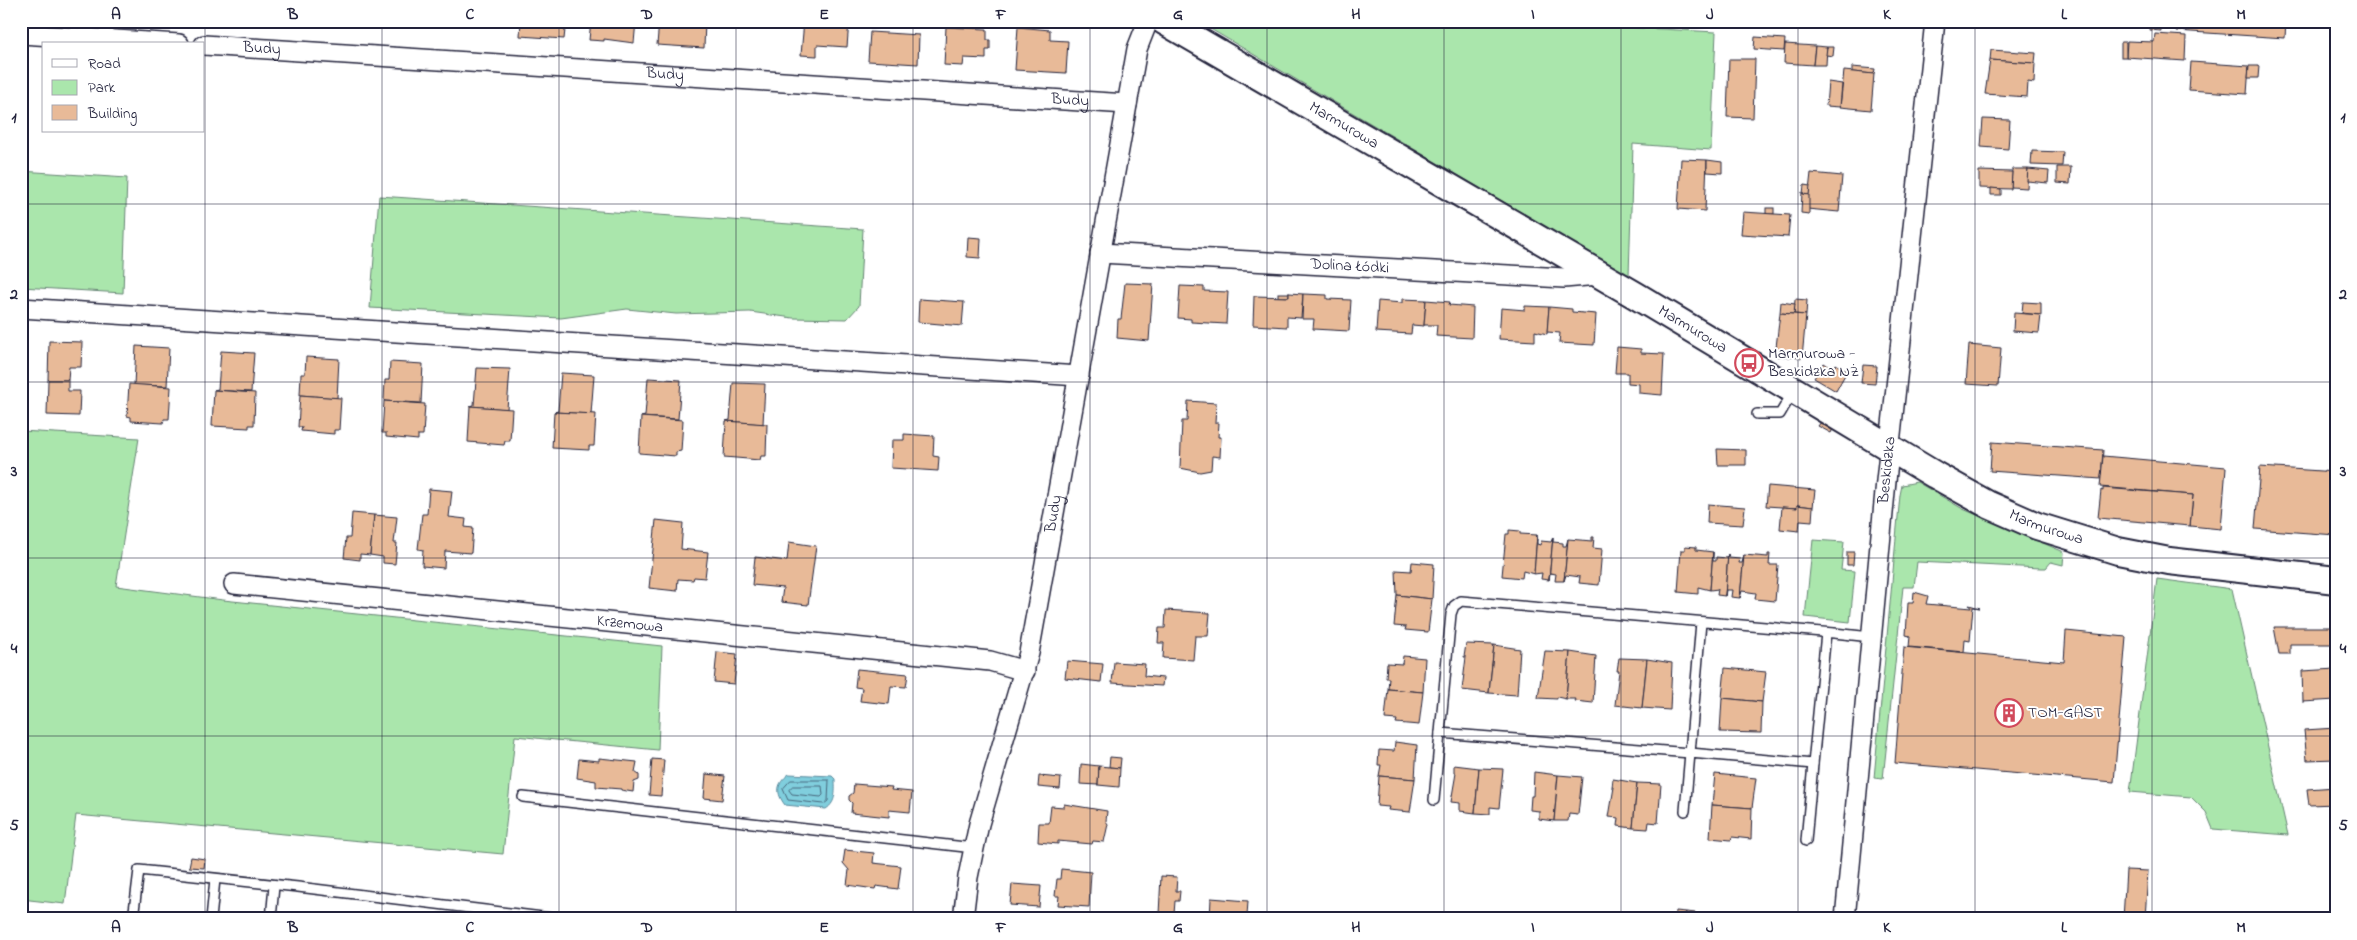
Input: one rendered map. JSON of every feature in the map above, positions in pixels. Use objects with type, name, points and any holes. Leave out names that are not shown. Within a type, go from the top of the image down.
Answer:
[{"type":"street","name":"Budy","points":[[963,919],[974,848],[1025,671],[1137,49],[1148,21]]},
{"type":"street","name":"Marmurowa","points":[[1164,21],[1989,505],[2036,526],[2082,541],[2169,561],[2336,580]]},
{"type":"street","name":"Beskidzka","points":[[1845,919],[1871,637],[1935,21]]},
{"type":"street","points":[[21,34],[147,42]]},
{"type":"street","name":"Budy","points":[[205,45],[1127,104]]},
{"type":"street","name":"Dolina Łódki","points":[[1100,253],[1564,278],[1598,275]]},
{"type":"street","points":[[21,308],[1079,376]]},
{"type":"street","name":"Krzemowa","points":[[234,584],[990,662],[1025,671]]},
{"type":"lane","points":[[1757,414],[1780,414],[1794,390]]},
{"type":"lane","points":[[1434,800],[1451,614],[1454,606],[1461,601],[1871,637]]},
{"type":"lane","points":[[1685,811],[1702,622]]},
{"type":"lane","points":[[1806,841],[1826,633]]},
{"type":"lane","points":[[1440,733],[1813,764]]},
{"type":"lane","points":[[523,797],[974,848]]},
{"type":"lane","points":[[133,919],[139,870],[274,886],[298,887],[559,919]]},
{"type":"lane","points":[[211,919],[215,879]]},
{"type":"lane","points":[[270,919],[274,886]]},
{"type":"green space","points":[[1197,21],[1512,21],[1716,32],[1711,150],[1633,144],[1629,276]]},
{"type":"green space","points":[[21,171],[127,178],[123,293],[21,287]]},
{"type":"green space","points":[[379,196],[863,229],[859,306],[847,319],[793,318],[750,312],[676,314],[627,309],[561,318],[370,308]]},
{"type":"green space","points":[[21,431],[139,438],[116,586],[223,600],[662,646],[658,750],[515,736],[503,854],[76,815],[65,904],[21,899]]},
{"type":"green space","points":[[1917,482],[1963,509],[2064,552],[2063,565],[2051,562],[2046,568],[2041,568],[1917,562],[1914,587],[1903,587],[1883,779],[1874,778],[1900,495],[1902,485]]},
{"type":"green space","points":[[1813,540],[1844,542],[1841,570],[1855,571],[1850,622],[1805,617]]},
{"type":"green space","points":[[2157,579],[2232,589],[2288,835],[2213,829],[2206,812],[2191,797],[2130,792]]},
{"type":"water","points":[[789,774],[832,776],[835,779],[835,796],[830,806],[826,809],[785,805],[780,796],[779,789],[782,781]]},
{"type":"building","points":[[378,21],[391,21],[390,28],[378,27]]},
{"type":"building","points":[[521,21],[566,21],[564,39],[520,36]]},
{"type":"building","points":[[591,21],[636,21],[634,43],[604,39],[604,41],[589,40]]},
{"type":"building","points":[[659,21],[705,21],[704,48],[657,45]]},
{"type":"building","points":[[804,21],[849,21],[847,47],[817,45],[817,56],[801,55]]},
{"type":"building","points":[[2150,21],[2160,21],[2161,31],[2150,30]]},
{"type":"building","points":[[2160,21],[2286,21],[2285,38],[2176,31],[2177,25],[2160,24]]},
{"type":"building","points":[[946,27],[987,29],[987,40],[990,40],[990,50],[986,50],[986,59],[964,58],[963,66],[944,65]]},
{"type":"building","points":[[1018,27],[1050,30],[1050,40],[1068,41],[1066,73],[1015,70]]},
{"type":"building","points":[[870,32],[919,35],[918,64],[868,61]]},
{"type":"building","points":[[2155,34],[2186,36],[2185,61],[2126,57],[2127,41],[2154,42]]},
{"type":"building","points":[[1755,37],[1785,39],[1784,51],[1754,49]]},
{"type":"building","points":[[2121,42],[2126,42],[2126,57],[2121,57]]},
{"type":"building","points":[[1785,44],[1815,46],[1813,65],[1784,63]]},
{"type":"building","points":[[1815,46],[1827,47],[1826,65],[1813,65]]},
{"type":"building","points":[[1827,47],[1834,47],[1833,56],[1826,55]]},
{"type":"building","points":[[1991,50],[2036,53],[2035,63],[1990,60]]},
{"type":"building","points":[[1729,59],[1755,59],[1753,118],[1727,117]]},
{"type":"building","points":[[1990,60],[2035,63],[2034,83],[2028,82],[2027,97],[1985,94]]},
{"type":"building","points":[[2191,62],[2249,66],[2247,94],[2189,90]]},
{"type":"building","points":[[2249,66],[2259,66],[2258,78],[2248,78]]},
{"type":"building","points":[[1852,67],[1875,69],[1874,74],[1852,72]]},
{"type":"building","points":[[1844,71],[1874,74],[1871,110],[1840,107]]},
{"type":"building","points":[[1828,82],[1842,84],[1840,107],[1826,106]]},
{"type":"building","points":[[1983,119],[2010,120],[2008,149],[1981,147]]},
{"type":"building","points":[[2032,151],[2063,152],[2062,166],[2031,165]]},
{"type":"building","points":[[1681,159],[1707,160],[1705,211],[1678,209]]},
{"type":"building","points":[[1707,160],[1722,162],[1722,173],[1707,172]]},
{"type":"building","points":[[2057,167],[2071,167],[2070,184],[2057,183]]},
{"type":"building","points":[[2012,169],[2028,169],[2027,188],[2011,187]]},
{"type":"building","points":[[2028,169],[2049,171],[2048,183],[2027,181]]},
{"type":"building","points":[[1979,171],[2012,172],[2011,189],[1979,188]]},
{"type":"building","points":[[1811,173],[1842,176],[1839,212],[1807,209]]},
{"type":"building","points":[[1804,185],[1810,186],[1809,195],[1803,194]]},
{"type":"building","points":[[1991,188],[2001,189],[2001,195],[1991,195]]},
{"type":"building","points":[[1802,192],[1809,195],[1809,214],[1801,213]]},
{"type":"building","points":[[1766,208],[1774,208],[1774,214],[1766,214]]},
{"type":"building","points":[[1743,212],[1790,215],[1788,237],[1741,234]]},
{"type":"building","points":[[968,237],[981,238],[980,258],[967,257]]},
{"type":"building","points":[[1125,283],[1153,284],[1149,341],[1117,338],[1118,319],[1121,319]]},
{"type":"building","points":[[1180,286],[1204,287],[1204,291],[1228,292],[1226,324],[1191,322],[1191,319],[1178,318]]},
{"type":"building","points":[[1278,293],[1289,293],[1289,297],[1278,297]]},
{"type":"building","points":[[1289,293],[1303,294],[1301,318],[1287,317],[1287,327],[1253,325],[1254,296],[1289,297]]},
{"type":"building","points":[[1303,294],[1327,295],[1327,299],[1351,300],[1349,331],[1313,329],[1314,319],[1302,319]]},
{"type":"building","points":[[919,299],[964,302],[962,326],[918,322]]},
{"type":"building","points":[[1402,299],[1426,300],[1424,326],[1412,325],[1411,334],[1376,332],[1378,301],[1402,303]]},
{"type":"building","points":[[1795,299],[1807,300],[1806,315],[1794,314]]},
{"type":"building","points":[[1426,300],[1450,302],[1449,305],[1473,307],[1472,338],[1436,336],[1437,325],[1424,325]]},
{"type":"building","points":[[1781,302],[1795,304],[1794,314],[1780,313]]},
{"type":"building","points":[[2023,302],[2041,303],[2041,315],[2022,313]]},
{"type":"building","points":[[1525,306],[1549,307],[1547,334],[1535,331],[1535,341],[1499,339],[1501,308],[1525,310]]},
{"type":"building","points":[[1549,307],[1572,309],[1572,312],[1596,314],[1594,345],[1559,343],[1560,333],[1547,332]]},
{"type":"building","points":[[1780,313],[1806,315],[1802,358],[1775,356]]},
{"type":"building","points":[[2014,313],[2041,315],[2039,333],[2013,331]]},
{"type":"building","points":[[49,341],[82,342],[81,367],[69,367],[68,380],[48,380]]},
{"type":"building","points":[[1969,345],[2001,348],[1998,386],[1966,384]]},
{"type":"building","points":[[136,346],[169,348],[167,386],[134,385]]},
{"type":"building","points":[[1617,347],[1641,349],[1641,353],[1664,354],[1662,395],[1639,393],[1639,384],[1628,383],[1628,373],[1615,373]]},
{"type":"building","points":[[221,351],[254,353],[251,392],[214,390],[218,389]]},
{"type":"building","points":[[306,357],[339,359],[337,398],[300,395],[301,374],[305,374]]},
{"type":"building","points":[[390,362],[423,364],[421,403],[384,401],[385,380],[389,380]]},
{"type":"building","points":[[1824,363],[1833,369],[1836,364],[1847,371],[1836,391],[1814,378]]},
{"type":"building","points":[[1863,365],[1877,366],[1875,384],[1861,383]]},
{"type":"building","points":[[477,368],[510,369],[507,409],[470,406],[474,405]]},
{"type":"building","points":[[561,373],[594,375],[591,414],[554,412],[558,411]]},
{"type":"building","points":[[648,378],[681,380],[678,419],[641,417],[645,416]]},
{"type":"building","points":[[48,380],[68,380],[68,391],[80,391],[79,416],[47,415]]},
{"type":"building","points":[[733,383],[765,384],[763,424],[726,421],[730,420]]},
{"type":"building","points":[[129,384],[171,387],[169,419],[164,419],[163,423],[131,421],[131,417],[127,416]]},
{"type":"building","points":[[214,390],[255,393],[254,425],[249,425],[249,428],[212,426]]},
{"type":"building","points":[[300,395],[341,398],[339,430],[334,430],[334,434],[301,431],[302,427],[298,427]]},
{"type":"building","points":[[384,401],[425,404],[423,435],[418,435],[418,440],[386,437],[386,433],[382,433]]},
{"type":"building","points":[[1188,401],[1216,403],[1215,423],[1219,423],[1218,437],[1221,437],[1220,457],[1212,456],[1211,470],[1200,472],[1180,468],[1182,421],[1187,421]]},
{"type":"building","points":[[470,406],[512,409],[510,441],[505,441],[504,445],[468,442]]},
{"type":"building","points":[[554,412],[596,414],[594,446],[589,446],[589,450],[552,448]]},
{"type":"building","points":[[641,417],[683,420],[681,451],[676,452],[676,456],[639,453]]},
{"type":"building","points":[[726,421],[767,424],[766,456],[761,456],[760,460],[724,457]]},
{"type":"building","points":[[1821,422],[1833,429],[1831,433],[1818,426]]},
{"type":"building","points":[[904,434],[934,436],[933,456],[939,457],[938,471],[891,468],[892,440],[904,440]]},
{"type":"building","points":[[1992,442],[2103,450],[2101,479],[1990,471]]},
{"type":"building","points":[[1717,449],[1746,450],[1746,465],[1718,465]]},
{"type":"building","points":[[2103,456],[2226,467],[2221,529],[2190,526],[2193,495],[2100,487]]},
{"type":"building","points":[[2260,467],[2336,472],[2336,535],[2255,529]]},
{"type":"building","points":[[1768,486],[1815,490],[1813,507],[1797,505],[1797,508],[1766,506]]},
{"type":"building","points":[[2103,488],[2193,495],[2190,526],[2098,518],[2101,490],[2103,491]]},
{"type":"building","points":[[429,489],[452,491],[449,517],[466,519],[465,527],[473,528],[471,553],[445,551],[444,568],[422,566],[423,550],[418,549],[422,514],[427,514]]},
{"type":"building","points":[[1708,504],[1745,507],[1743,525],[1707,523]]},
{"type":"building","points":[[1797,505],[1813,507],[1812,521],[1800,520],[1799,531],[1780,529],[1782,507],[1797,508]]},
{"type":"building","points":[[352,513],[374,515],[370,555],[360,554],[360,560],[344,558],[346,538],[350,538]]},
{"type":"building","points":[[374,515],[397,517],[394,543],[397,543],[395,564],[383,563],[383,557],[370,555]]},
{"type":"building","points":[[656,520],[683,523],[681,549],[708,552],[705,578],[694,577],[693,580],[678,579],[677,591],[649,588]]},
{"type":"building","points":[[1509,530],[1520,531],[1520,534],[1537,535],[1534,574],[1523,571],[1522,578],[1502,576],[1506,534],[1509,534]]},
{"type":"building","points":[[1537,535],[1537,544],[1540,545],[1541,541],[1551,542],[1553,537],[1549,580],[1541,579],[1542,573],[1534,574]]},
{"type":"building","points":[[1553,537],[1553,542],[1563,543],[1563,546],[1566,546],[1568,539],[1564,581],[1555,581],[1556,574],[1550,573],[1549,580]]},
{"type":"building","points":[[1592,537],[1594,537],[1593,548],[1602,549],[1599,585],[1579,583],[1580,577],[1566,575],[1564,581],[1568,539],[1592,541]]},
{"type":"building","points":[[789,542],[816,546],[808,605],[781,602],[783,588],[752,585],[755,557],[787,561]]},
{"type":"building","points":[[1685,546],[1696,547],[1696,550],[1713,552],[1710,590],[1698,587],[1698,594],[1678,592],[1681,550],[1685,550]]},
{"type":"building","points":[[1713,552],[1713,561],[1716,561],[1716,557],[1727,558],[1728,554],[1725,596],[1717,595],[1718,589],[1710,590]]},
{"type":"building","points":[[1847,552],[1854,552],[1853,565],[1847,565]]},
{"type":"building","points":[[1728,554],[1729,558],[1740,559],[1739,563],[1742,563],[1744,555],[1740,598],[1731,597],[1732,590],[1726,590],[1725,596]]},
{"type":"building","points":[[1768,554],[1770,554],[1769,565],[1778,565],[1775,601],[1755,599],[1756,593],[1742,591],[1740,598],[1744,555],[1768,557]]},
{"type":"building","points":[[1412,562],[1434,564],[1432,599],[1397,595],[1396,570],[1411,571]]},
{"type":"building","points":[[1914,592],[1928,596],[1926,604],[1971,608],[1969,605],[1980,608],[1973,607],[1970,641],[1965,640],[1964,652],[1909,647],[1910,636],[1906,635],[1908,603],[1913,603]]},
{"type":"building","points":[[1397,595],[1432,599],[1428,632],[1405,630],[1406,627],[1394,626]]},
{"type":"building","points":[[1166,610],[1210,613],[1208,636],[1195,636],[1193,660],[1163,658],[1164,643],[1158,643],[1159,628],[1165,628]]},
{"type":"building","points":[[2274,627],[2336,627],[2336,644],[2290,644],[2290,654],[2279,654]]},
{"type":"building","name":"TOM-GAST","points":[[2066,631],[2126,637],[2114,782],[1895,763],[1904,647],[2064,662]]},
{"type":"building","points":[[1466,644],[1494,645],[1489,693],[1462,690]]},
{"type":"building","points":[[1494,645],[1520,649],[1517,695],[1489,693]]},
{"type":"building","points":[[1545,651],[1570,652],[1566,699],[1557,697],[1557,699],[1538,698]]},
{"type":"building","points":[[717,652],[737,654],[734,684],[714,682]]},
{"type":"building","points":[[1570,652],[1596,656],[1593,703],[1566,699]]},
{"type":"building","points":[[1403,656],[1425,658],[1423,692],[1388,689],[1389,678],[1386,678],[1387,663],[1402,664]]},
{"type":"building","points":[[1619,658],[1647,659],[1642,708],[1615,705]]},
{"type":"building","points":[[1647,659],[1672,663],[1670,710],[1642,708]]},
{"type":"building","points":[[1067,661],[1103,664],[1101,682],[1065,678]]},
{"type":"building","points":[[1114,662],[1145,664],[1144,676],[1163,678],[1162,686],[1112,683]]},
{"type":"building","points":[[1725,668],[1766,672],[1762,702],[1722,698]]},
{"type":"building","points":[[857,669],[908,674],[906,687],[891,686],[889,704],[860,701],[862,688],[855,687]]},
{"type":"building","points":[[2336,669],[2336,700],[2303,702],[2302,671]]},
{"type":"building","points":[[1388,689],[1423,692],[1419,725],[1396,723],[1397,720],[1385,719]]},
{"type":"building","points":[[1722,698],[1762,702],[1761,733],[1720,732]]},
{"type":"building","points":[[2336,728],[2336,759],[2307,760],[2304,730]]},
{"type":"building","points":[[1395,742],[1417,745],[1415,779],[1379,776],[1381,765],[1378,765],[1379,750],[1394,751]]},
{"type":"building","points":[[1110,757],[1121,758],[1120,768],[1109,767]]},
{"type":"building","points":[[599,758],[637,762],[635,772],[639,775],[639,780],[634,782],[633,792],[596,787],[596,781],[577,778],[579,759],[599,761]]},
{"type":"building","points":[[652,759],[664,760],[661,796],[649,795]]},
{"type":"building","points":[[1081,764],[1099,766],[1098,785],[1080,784]]},
{"type":"building","points":[[1454,765],[1479,768],[1475,813],[1460,811],[1460,803],[1451,802],[1456,773],[1454,772]]},
{"type":"building","points":[[1099,766],[1120,768],[1119,787],[1098,785]]},
{"type":"building","points":[[1479,768],[1503,769],[1499,808],[1490,807],[1490,814],[1475,813]]},
{"type":"building","points":[[1534,772],[1558,775],[1554,821],[1539,819],[1539,811],[1530,810],[1531,796],[1533,796]]},
{"type":"building","points":[[706,774],[725,776],[722,800],[704,798]]},
{"type":"building","points":[[1715,774],[1756,778],[1752,808],[1712,805]]},
{"type":"building","points":[[1558,775],[1582,777],[1578,815],[1569,814],[1568,821],[1554,821]]},
{"type":"building","points":[[1039,776],[1061,778],[1060,789],[1038,787]]},
{"type":"building","points":[[1379,776],[1415,779],[1410,812],[1388,810],[1389,807],[1377,806]]},
{"type":"building","points":[[1613,779],[1637,783],[1633,828],[1618,826],[1619,818],[1609,817],[1614,787],[1612,787]]},
{"type":"building","points":[[1637,783],[1661,784],[1658,823],[1649,822],[1648,829],[1633,828]]},
{"type":"building","points":[[854,784],[892,787],[891,790],[912,792],[910,812],[889,810],[889,817],[851,813],[852,803],[849,800],[849,796],[853,793]]},
{"type":"building","points":[[2336,787],[2336,804],[2309,805],[2307,789]]},
{"type":"building","points":[[1064,804],[1107,811],[1106,821],[1108,824],[1104,842],[1093,841],[1092,844],[1058,841],[1058,844],[1038,842],[1039,823],[1049,823],[1051,806],[1064,807]]},
{"type":"building","points":[[1712,805],[1752,808],[1751,839],[1732,837],[1731,840],[1710,838]]},
{"type":"building","points":[[845,850],[874,853],[873,863],[901,866],[898,889],[876,886],[875,889],[847,885],[849,870],[843,863]]},
{"type":"building","points":[[191,857],[205,859],[204,868],[189,867]]},
{"type":"building","points":[[1061,869],[1091,872],[1089,907],[1058,905],[1059,896],[1055,896],[1057,879],[1060,879]]},
{"type":"building","points":[[2126,870],[2148,871],[2145,919],[2123,919]]},
{"type":"building","points":[[1161,876],[1177,877],[1176,891],[1180,891],[1179,901],[1175,901],[1174,914],[1159,914]]},
{"type":"building","points":[[1012,884],[1041,886],[1039,907],[1010,905]]},
{"type":"building","points":[[1211,898],[1248,901],[1247,916],[1253,916],[1253,919],[1210,919]]},
{"type":"building","points":[[1676,911],[1686,912],[1685,919],[1675,919]]},
{"type":"building","points":[[1686,912],[1696,913],[1696,919],[1685,919]]},
{"type":"building","points":[[1159,914],[1174,914],[1174,919],[1158,919]]},
{"type":"place","name":"Marmurowa - Beskidzka NŻ","points":[[1749,363]]},
{"type":"place","name":"TOM-GAST","points":[[2009,713]]}]
